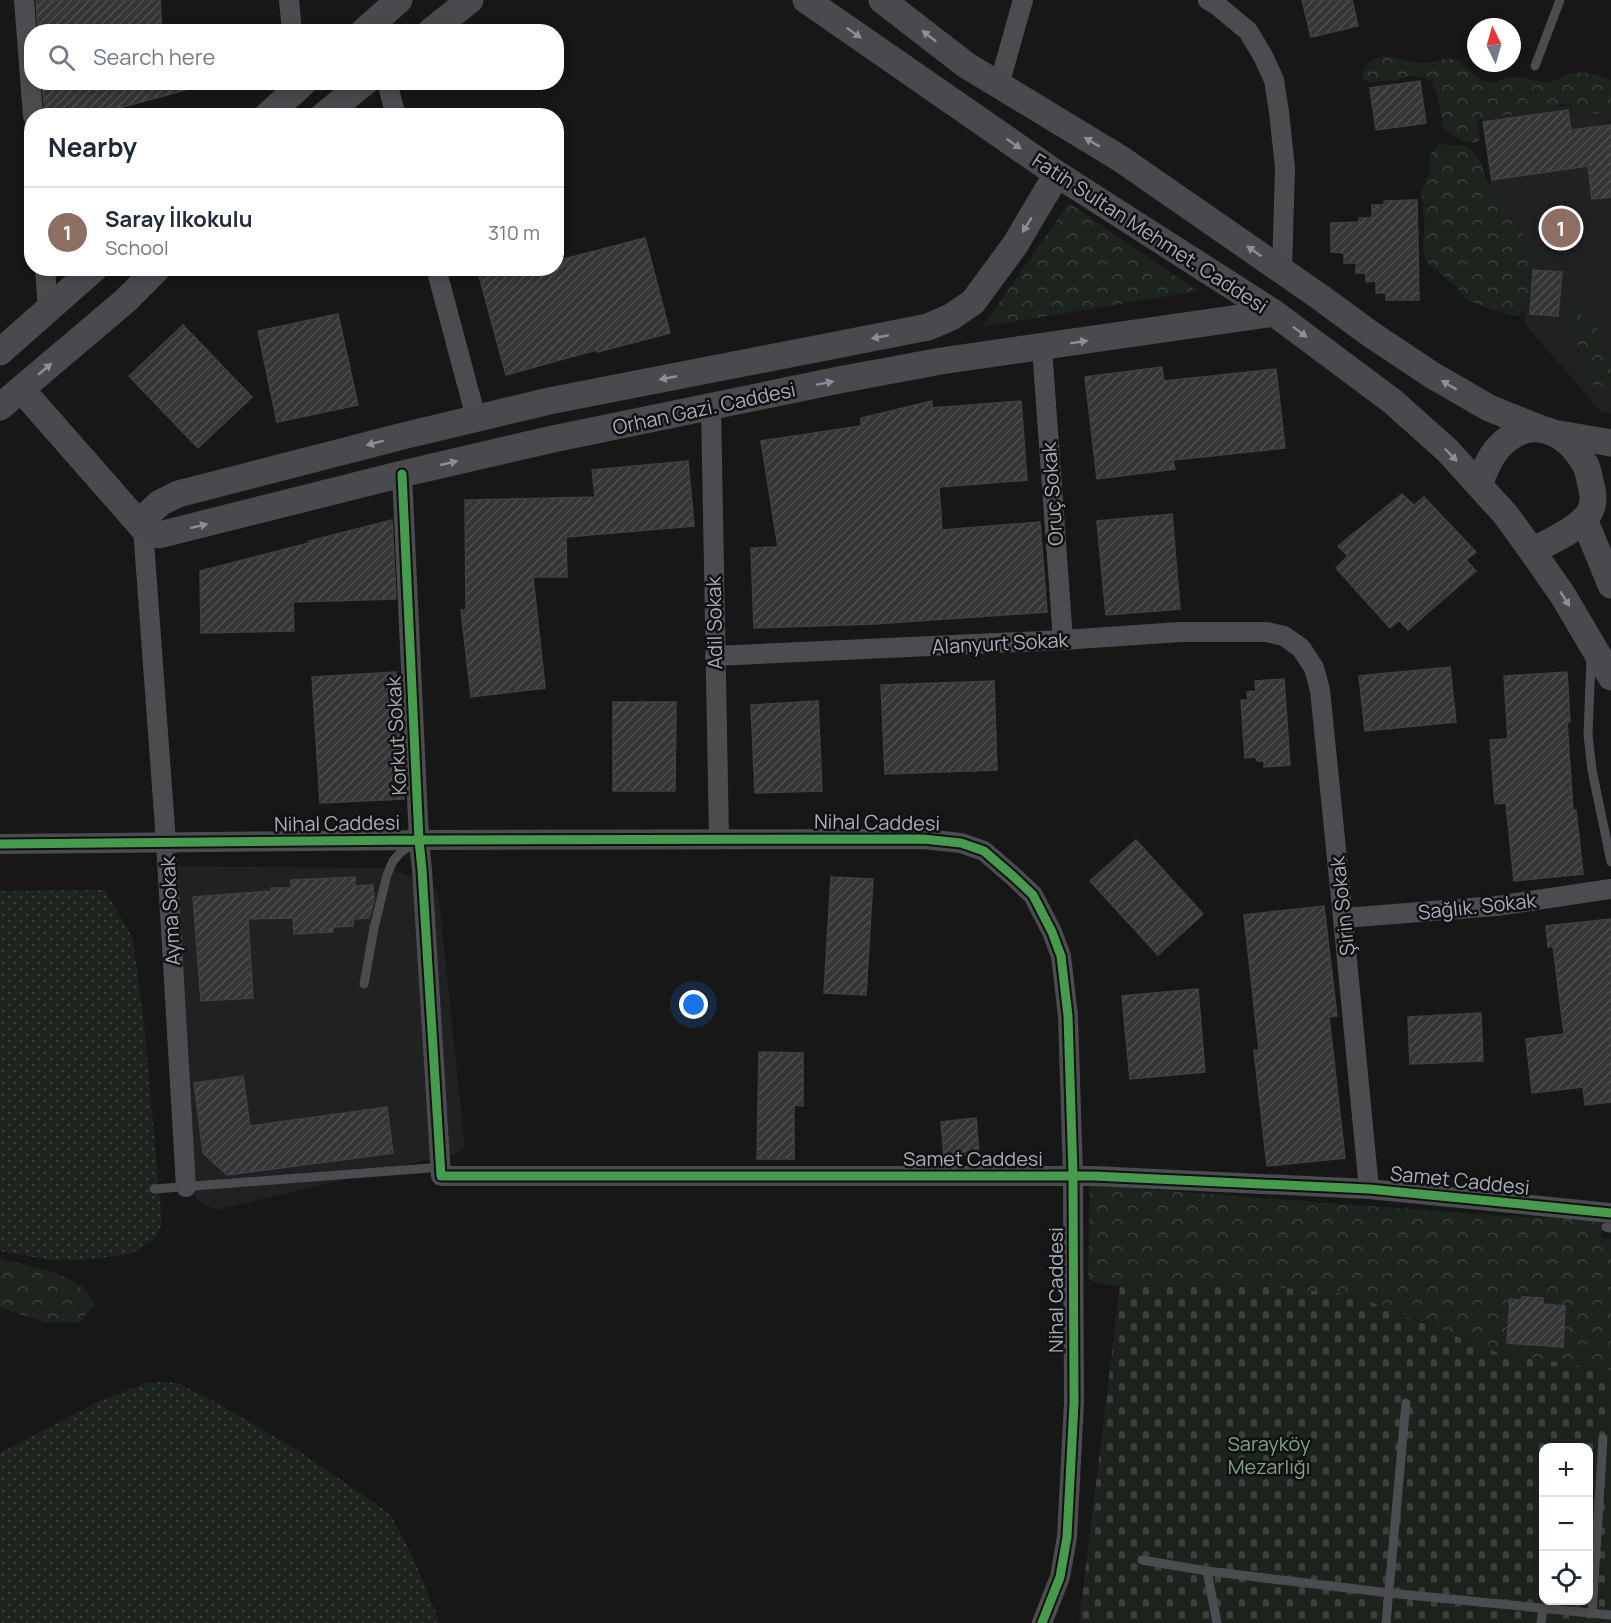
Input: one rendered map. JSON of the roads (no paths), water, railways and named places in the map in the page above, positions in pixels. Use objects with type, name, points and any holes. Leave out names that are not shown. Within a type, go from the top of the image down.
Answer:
[{"type":"street","points":[[24,0],[26,24]]},
{"type":"street","points":[[289,0],[291,24]]},
{"type":"street","points":[[372,24],[399,0]]},
{"type":"street","points":[[440,24],[470,0]]},
{"type":"street","name":"Fatih Sultan Mehmet. Caddesi","points":[[806,0],[1057,174],[1274,313],[1392,401],[1447,450],[1506,515],[1562,594],[1611,677]]},
{"type":"street","name":"Fatih Sultan Mehmet. Caddesi","points":[[882,0],[966,65],[1121,159],[1432,375],[1489,408],[1549,431],[1574,447],[1586,466],[1593,491],[1611,585]]},
{"type":"street","points":[[999,84],[1023,0]]},
{"type":"street","points":[[1216,2],[1248,31],[1274,80],[1285,168],[1282,270]]},
{"type":"street","points":[[31,90],[32,108]]},
{"type":"street","points":[[276,108],[295,90]]},
{"type":"street","points":[[333,108],[355,90]]},
{"type":"street","points":[[389,90],[394,108]]},
{"type":"street","name":"Orhan Gazi. Caddesi","points":[[1057,174],[1015,245],[973,302],[951,317],[928,327],[549,401],[392,439],[178,494],[160,503],[148,514],[143,528],[159,535],[174,532],[402,474],[553,439],[839,380],[941,361],[1274,313]]},
{"type":"street","points":[[46,276],[48,311]]},
{"type":"street","points":[[0,352],[86,276]]},
{"type":"street","points":[[0,407],[124,301],[150,276]]},
{"type":"street","points":[[438,276],[476,418]]},
{"type":"street","name":"Oruç Sokak","points":[[1041,348],[1063,640]]},
{"type":"street","points":[[711,406],[712,370]]},
{"type":"street","points":[[21,389],[143,528]]},
{"type":"street","name":"Adil Sokak","points":[[711,406],[719,839]]},
{"type":"street","points":[[1479,485],[1497,449],[1509,438],[1523,431],[1549,431],[1611,443]]},
{"type":"street","name":"Korkut Sokak","points":[[402,474],[435,1172]]},
{"type":"street","points":[[1532,551],[1565,533],[1595,510]]},
{"type":"street","name":"Ayma Sokak","points":[[143,528],[166,842],[186,1186]]},
{"type":"street","name":"Alanyurt Sokak","points":[[715,656],[1063,640],[1180,632],[1267,632],[1284,636]]},
{"type":"street","name":"Şirin Sokak","points":[[1284,636],[1301,648],[1314,668],[1320,690],[1369,1188]]},
{"type":"street","name":"Nihal Caddesi","points":[[0,844],[923,839],[960,843],[984,851],[1033,895],[1052,932],[1061,956],[1068,1016],[1073,1175],[1074,1403],[1067,1536],[1060,1577],[1042,1623]]},
{"type":"street","name":"Sağlık. Sokak","points":[[1343,918],[1496,906],[1611,889]]},
{"type":"street","name":"Samet Caddesi","points":[[435,1172],[1073,1175],[1369,1188],[1609,1223]]},
{"type":"street","points":[[1058,1623],[1060,1577]]},
{"type":"lane","points":[[1535,66],[1560,0]]},
{"type":"lane","points":[[1592,643],[1588,735],[1592,770],[1611,862]]},
{"type":"lane","points":[[364,984],[387,875],[393,861],[419,840]]},
{"type":"lane","points":[[154,1189],[435,1172]]},
{"type":"lane","points":[[1386,1623],[1406,1403]]},
{"type":"lane","points":[[1592,1613],[1603,1438]]},
{"type":"lane","points":[[1142,1560],[1207,1571],[1389,1593],[1611,1615]]},
{"type":"lane","points":[[1207,1571],[1217,1623]]},
{"type":"lane","points":[[1541,1623],[1543,1609]]},
{"type":"place","name":"Saray İlkokulu","points":[[1561,228]]},
{"type":"park label","name":"Sarayköy Mezarlığı","points":[[1269,1454]]}]
